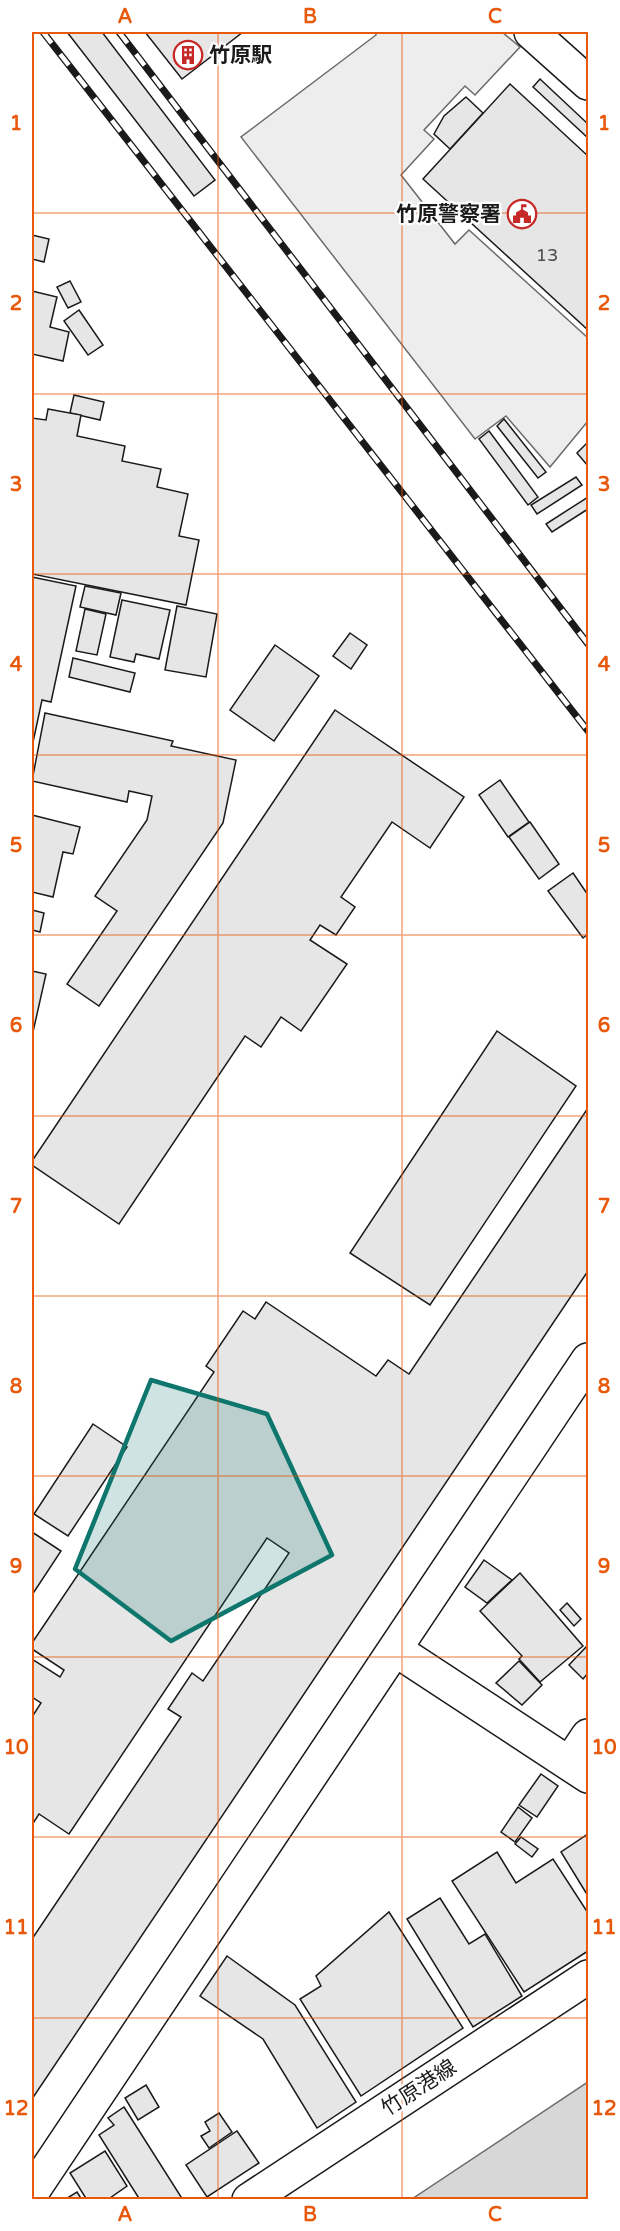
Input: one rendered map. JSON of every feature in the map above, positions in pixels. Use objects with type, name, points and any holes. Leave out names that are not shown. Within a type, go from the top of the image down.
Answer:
[{"type":"street","points":[[531,32],[588,83]]},
{"type":"street","points":[[32,2192],[588,1360]]},
{"type":"street","points":[[396,1650],[579,1770],[588,1736]]},
{"type":"street","name":"竹原港線","points":[[249,2199],[588,1977]]},
{"type":"highlighted area","points":[[151,1380],[267,1414],[332,1555],[171,1641],[75,1569]]},
{"type":"shaded area","points":[[376,32],[502,32],[520,47],[475,95],[465,86],[424,130],[434,139],[401,175],[455,244],[469,230],[588,338],[588,421],[550,467],[506,416],[475,439],[241,137],[376,35]]},
{"type":"shaded area","points":[[588,2082],[588,2199],[412,2199]]},
{"type":"building","points":[[67,32],[102,32],[215,180],[194,196]]},
{"type":"building","name":"竹原駅","points":[[145,32],[243,32],[182,79]]},
{"type":"building","points":[[540,79],[588,124],[588,138],[533,87]]},
{"type":"building","points":[[510,84],[588,156],[588,330],[423,179]]},
{"type":"building","points":[[466,97],[483,113],[450,149],[434,134],[444,116]]},
{"type":"building","points":[[32,235],[49,239],[44,262],[32,259]]},
{"type":"building","points":[[70,281],[81,302],[68,308],[57,287]]},
{"type":"building","points":[[32,291],[57,297],[50,327],[69,332],[63,361],[32,354]]},
{"type":"building","points":[[79,310],[103,345],[88,355],[64,321]]},
{"type":"building","points":[[74,395],[104,402],[100,420],[70,413]]},
{"type":"building","points":[[48,409],[81,415],[77,436],[125,446],[122,461],[161,469],[157,487],[188,494],[179,536],[199,540],[186,605],[32,574],[32,418],[46,420]]},
{"type":"building","points":[[504,419],[546,472],[538,478],[497,426]]},
{"type":"building","points":[[489,431],[538,497],[528,505],[479,439]]},
{"type":"building","points":[[588,442],[588,466],[577,453]]},
{"type":"building","points":[[576,477],[582,485],[537,514],[531,505]]},
{"type":"building","points":[[588,497],[588,509],[552,532],[546,524]]},
{"type":"building","points":[[32,577],[76,586],[51,702],[42,700],[32,747]]},
{"type":"building","points":[[85,586],[121,593],[116,615],[80,607]]},
{"type":"building","points":[[122,600],[170,610],[159,659],[136,654],[134,662],[110,657]]},
{"type":"building","points":[[177,606],[217,614],[206,677],[165,670]]},
{"type":"building","points":[[85,609],[106,614],[97,655],[76,651]]},
{"type":"building","points":[[350,633],[367,645],[351,669],[333,656]]},
{"type":"building","points":[[275,645],[319,676],[274,741],[230,710]]},
{"type":"building","points":[[73,658],[135,673],[130,692],[69,677]]},
{"type":"building","points":[[335,710],[464,797],[430,848],[392,822],[341,897],[355,907],[336,935],[320,925],[310,940],[347,964],[301,1031],[281,1017],[261,1047],[245,1036],[119,1224],[32,1165],[32,1161]]},
{"type":"building","points":[[45,713],[173,741],[171,746],[236,760],[223,823],[99,1006],[67,984],[117,911],[95,896],[147,820],[152,796],[129,791],[127,802],[32,781]]},
{"type":"building","points":[[500,780],[529,822],[508,837],[479,795]]},
{"type":"building","points":[[32,815],[80,827],[73,854],[63,852],[53,897],[32,892]]},
{"type":"building","points":[[530,822],[559,864],[539,879],[509,837]]},
{"type":"building","points":[[573,873],[588,895],[588,934],[583,938],[548,891]]},
{"type":"building","points":[[32,910],[44,913],[40,932],[32,930]]},
{"type":"building","points":[[32,971],[46,974],[33,1032],[32,1031]]},
{"type":"building","points":[[497,1031],[576,1086],[430,1305],[350,1253]]},
{"type":"building","points":[[588,1108],[588,1271],[32,2099],[32,1939],[181,1717],[168,1709],[192,1673],[203,1681],[289,1553],[267,1538],[69,1834],[39,1814],[32,1825],[32,1717],[41,1703],[32,1697],[32,1659],[60,1677],[64,1670],[32,1649],[32,1643],[214,1372],[206,1366],[243,1311],[255,1319],[266,1302],[376,1376],[388,1360],[409,1374]]},
{"type":"building","points":[[93,1424],[127,1447],[68,1536],[34,1514]]},
{"type":"building","points":[[32,1532],[61,1551],[32,1595]]},
{"type":"building","points":[[484,1560],[512,1580],[487,1603],[465,1587]]},
{"type":"building","points":[[520,1573],[583,1646],[540,1682],[519,1659],[522,1656],[480,1611]]},
{"type":"building","points":[[567,1603],[581,1619],[574,1626],[560,1610]]},
{"type":"building","points":[[588,1645],[588,1673],[583,1679],[569,1665]]},
{"type":"building","points":[[519,1661],[542,1685],[522,1705],[496,1683]]},
{"type":"building","points":[[541,1774],[558,1786],[537,1817],[519,1805]]},
{"type":"building","points":[[518,1807],[532,1818],[515,1842],[501,1832]]},
{"type":"building","points":[[588,1834],[588,1896],[561,1852]]},
{"type":"building","points":[[521,1837],[538,1849],[532,1857],[515,1844]]},
{"type":"building","points":[[497,1852],[516,1883],[553,1859],[588,1913],[588,1951],[524,1992],[452,1881]]},
{"type":"building","points":[[440,1898],[469,1944],[485,1934],[522,1996],[473,2027],[407,1919]]},
{"type":"building","points":[[389,1912],[463,2028],[361,2096],[300,1999],[321,1986],[316,1976]]},
{"type":"building","points":[[227,1956],[295,2005],[356,2102],[317,2128],[263,2039],[200,1996]]},
{"type":"building","points":[[146,2085],[159,2107],[138,2120],[125,2098]]},
{"type":"building","points":[[124,2107],[183,2200],[140,2200],[99,2135],[114,2125],[108,2118]]},
{"type":"building","points":[[219,2113],[232,2132],[209,2148],[201,2136],[210,2131],[205,2122]]},
{"type":"building","points":[[237,2131],[259,2163],[207,2197],[186,2165]]},
{"type":"building","points":[[105,2151],[127,2186],[107,2200],[87,2200],[70,2173]]},
{"type":"building","points":[[77,2192],[82,2200],[64,2200]]},
{"type":"railway","points":[[43,32],[588,731]]},
{"type":"railway","points":[[119,32],[588,644]]},
{"type":"place","name":"竹原駅","points":[[188,55]]},
{"type":"place","name":"竹原警察署","points":[[522,214]]}]
